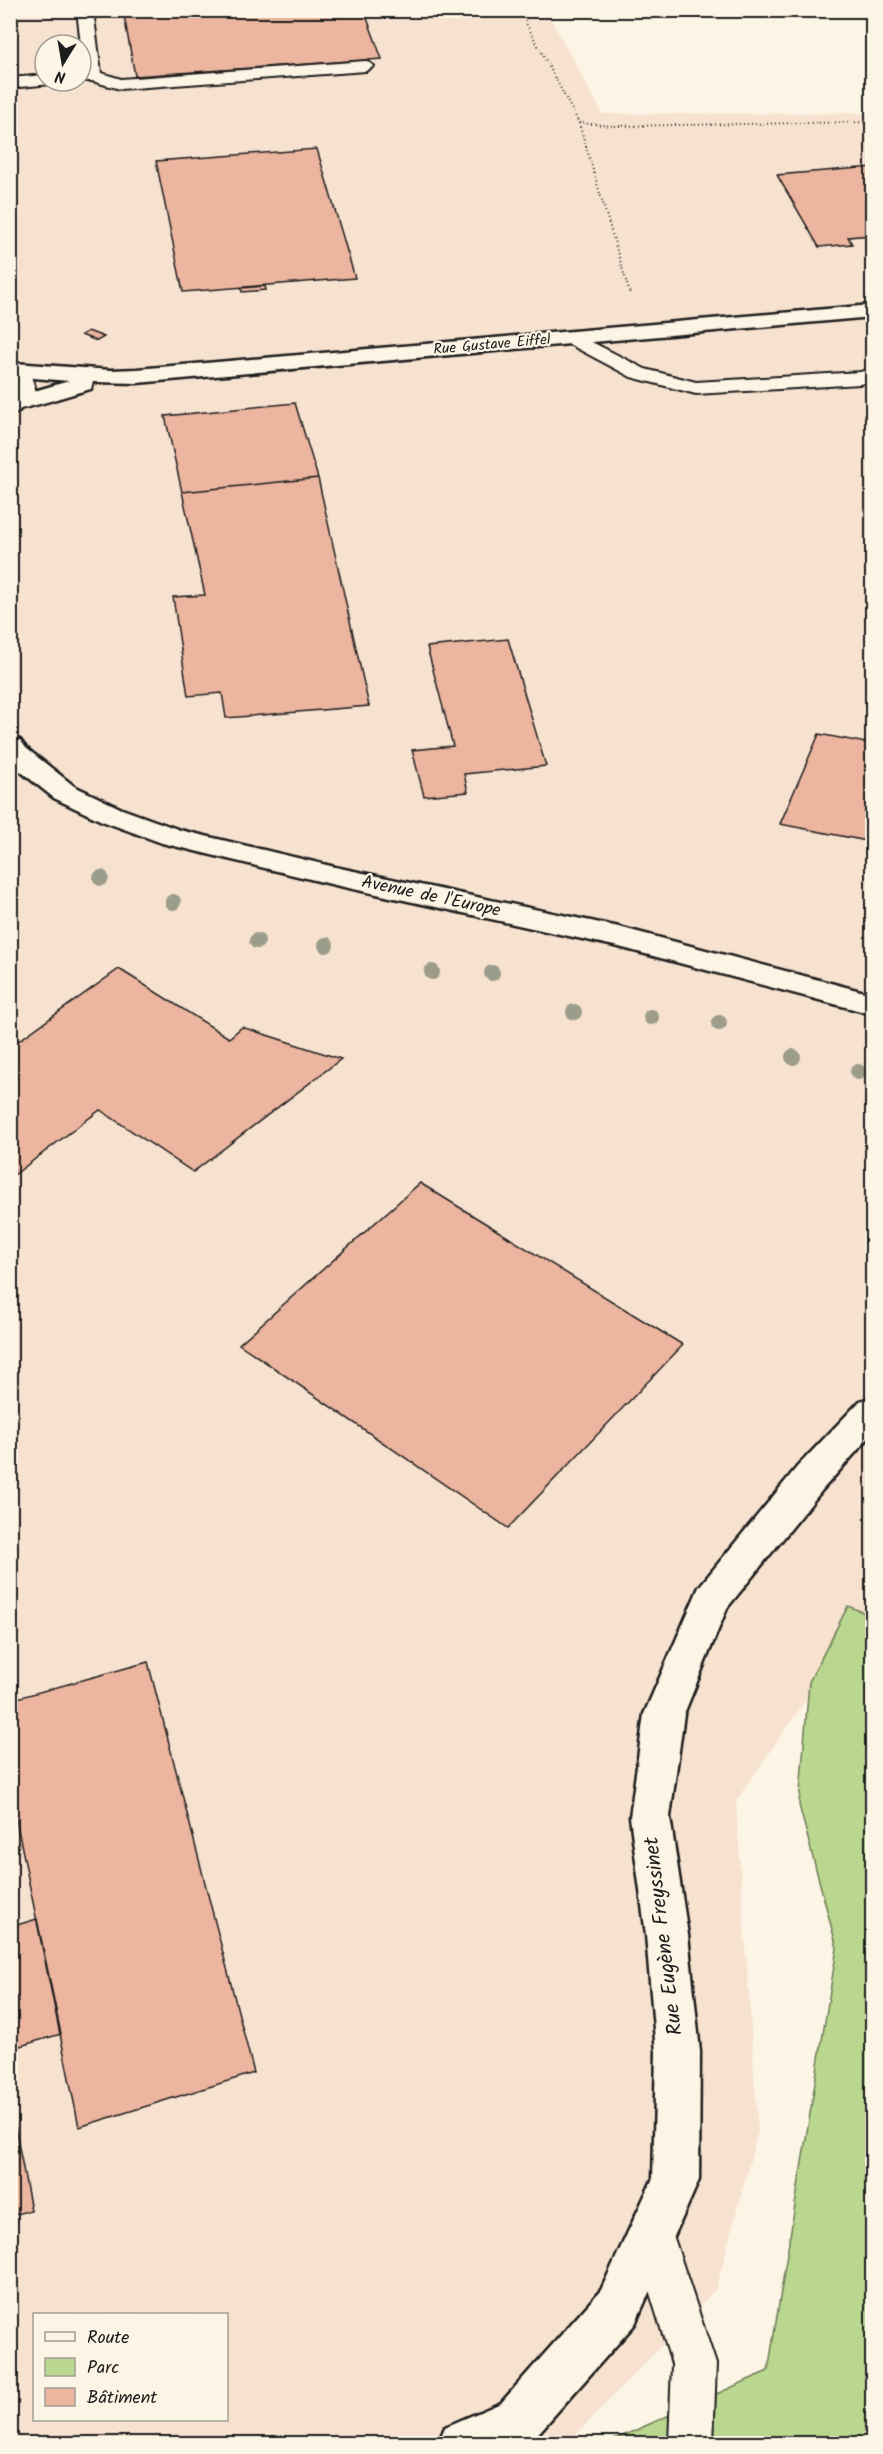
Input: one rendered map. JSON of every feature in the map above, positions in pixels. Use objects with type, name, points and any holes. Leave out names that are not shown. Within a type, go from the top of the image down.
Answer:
[{"type":"street","name":"Rue Gustave Eiffel","points":[[111,377],[873,312]]},
{"type":"street","points":[[12,369],[111,377]]},
{"type":"street","points":[[12,369],[23,380],[24,392],[13,406]]},
{"type":"street","points":[[13,406],[50,392],[111,377]]},
{"type":"street","name":"Avenue de l'Europe","points":[[10,746],[16,754],[64,792],[112,815],[172,837],[335,876],[619,937],[873,1004]]},
{"type":"street","name":"Rue Eugène Freyssinet","points":[[462,2444],[518,2420],[618,2307],[676,2180],[678,2052],[667,1935],[650,1816],[664,1714],[712,1599],[810,1478],[873,1411]]},
{"type":"lane","points":[[85,10],[86,33]]},
{"type":"lane","points":[[93,78],[120,84],[366,66]]},
{"type":"lane","points":[[10,83],[33,81]]},
{"type":"lane","points":[[572,338],[638,373],[696,388],[860,378],[873,375]]},
{"type":"lane","points":[[652,2232],[694,2364],[691,2444]]},
{"type":"path","points":[[519,10],[579,123],[642,332]]},
{"type":"path","points":[[579,123],[614,126],[873,122]]},
{"type":"shaded area","points":[[11,11],[546,11],[603,114],[872,113],[872,1605],[736,1801],[758,2131],[716,2289],[575,2436],[555,2444],[11,2444]]},
{"type":"green space","points":[[848,1606],[872,1616],[872,2443],[605,2444],[768,2371],[837,1948],[799,1805],[809,1682]]},
{"type":"building","points":[[123,10],[364,10],[382,59],[135,76]]},
{"type":"building","points":[[317,149],[355,278],[183,292],[156,161]]},
{"type":"building","points":[[872,167],[872,235],[848,237],[852,244],[819,247],[777,175]]},
{"type":"building","points":[[265,286],[266,290],[242,292],[241,288]]},
{"type":"building","points":[[88,331],[104,337],[97,341],[81,335]]},
{"type":"building","points":[[295,403],[318,478],[182,492],[165,416]]},
{"type":"building","points":[[318,478],[369,706],[226,718],[222,693],[188,696],[173,597],[205,595],[182,492]]},
{"type":"building","points":[[508,639],[546,766],[464,774],[468,792],[424,796],[412,750],[453,746],[427,647]]},
{"type":"building","points":[[819,734],[872,744],[872,842],[780,824]]},
{"type":"building","points":[[119,969],[229,1038],[242,1027],[341,1059],[193,1172],[100,1110],[10,1178],[10,1047]]},
{"type":"building","points":[[420,1183],[683,1345],[508,1528],[239,1344]]},
{"type":"building","points":[[148,1662],[254,2073],[79,2127],[10,1790],[10,1700]]},
{"type":"building","points":[[37,1919],[61,2034],[10,2049],[10,1927]]},
{"type":"building","points":[[10,2100],[31,2210],[10,2216]]}]
